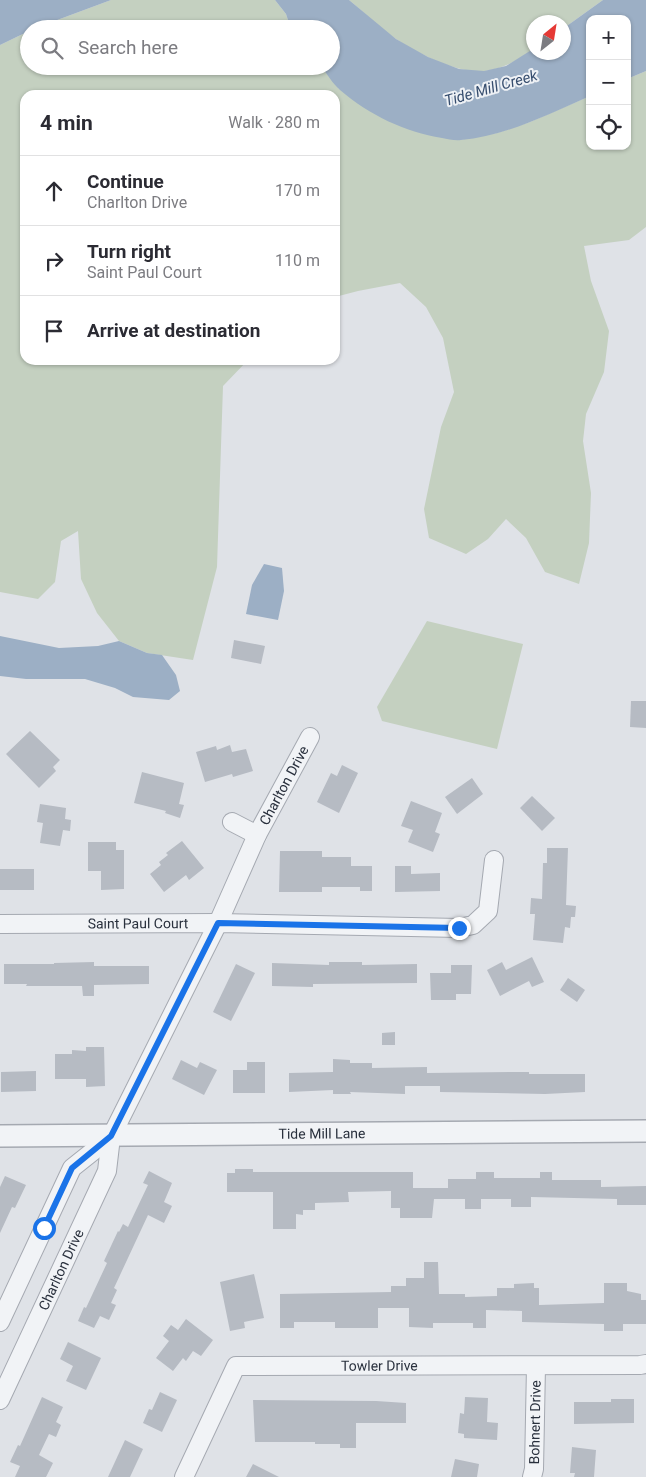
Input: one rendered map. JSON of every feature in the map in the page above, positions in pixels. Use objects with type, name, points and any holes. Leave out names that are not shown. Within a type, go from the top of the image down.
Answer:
[{"type":"street","name":"Charlton Drive","points":[[0,1400],[107,1171],[111,1136],[218,923],[258,835],[310,736]]},
{"type":"street","name":"Charlton Drive","points":[[232,822],[258,835]]},
{"type":"street","name":"Saint Paul Court","points":[[0,924],[218,923],[459,928],[474,925],[488,911],[494,860]]},
{"type":"street","name":"Tide Mill Lane","points":[[0,1136],[646,1131]]},
{"type":"street","name":"Charlton Drive","points":[[0,1322],[72,1168],[111,1136]]},
{"type":"street","name":"Towler Drive","points":[[184,1477],[236,1366],[646,1364]]},
{"type":"street","name":"Bohnert Drive","points":[[532,1477],[534,1469],[536,1366]]},
{"type":"green space","points":[[111,0],[275,0],[286,14],[288,20],[57,20]]},
{"type":"green space","points":[[349,0],[603,0],[571,23],[571,15],[526,15],[526,54],[504,66],[492,70],[474,71],[439,62],[390,35]]},
{"type":"green space","points":[[20,35],[20,75],[328,75],[339,89],[459,140],[497,133],[530,122],[586,98],[586,150],[631,150],[631,77],[646,71],[646,227],[629,240],[584,246],[591,281],[609,331],[604,372],[586,414],[583,441],[591,493],[589,543],[579,584],[545,572],[526,538],[506,519],[488,539],[466,554],[429,538],[424,509],[441,427],[454,392],[443,338],[426,307],[400,283],[340,296],[340,90],[20,90],[20,365],[243,365],[223,386],[217,567],[193,660],[147,653],[119,641],[97,613],[81,579],[78,531],[61,541],[55,582],[38,599],[0,592],[0,45]]},
{"type":"green space","points":[[427,621],[523,644],[497,749],[382,721],[377,707]]},
{"type":"water","points":[[0,0],[111,0],[57,20],[20,20],[20,35],[0,45]]},
{"type":"water","name":"Tide Mill Creek","points":[[275,0],[349,0],[396,39],[428,57],[459,69],[484,71],[506,66],[526,53],[526,60],[571,60],[571,23],[603,0],[646,0],[646,71],[631,77],[631,15],[586,15],[586,98],[511,129],[478,138],[452,140],[401,127],[375,115],[351,99],[332,82],[327,75],[340,75],[340,20],[288,20],[286,14]]},
{"type":"water","points":[[264,564],[282,568],[284,591],[278,620],[246,614],[252,585]]},
{"type":"water","points":[[0,636],[59,648],[98,646],[119,641],[147,653],[162,655],[176,675],[180,691],[169,700],[133,697],[115,688],[85,679],[26,679],[0,676]]},
{"type":"building","points":[[234,640],[265,646],[261,664],[231,658]]},
{"type":"building","points":[[631,701],[646,701],[646,728],[630,727]]},
{"type":"building","points":[[30,731],[60,760],[53,767],[56,771],[39,788],[6,754]]},
{"type":"building","points":[[230,745],[232,752],[246,749],[253,771],[233,777],[232,774],[205,782],[196,752],[216,746],[217,750]]},
{"type":"building","points":[[342,765],[358,773],[339,813],[317,802],[331,773],[337,776]]},
{"type":"building","points":[[142,772],[184,783],[179,804],[184,805],[180,818],[165,813],[166,811],[134,803]]},
{"type":"building","points":[[472,778],[483,794],[457,814],[445,797]]},
{"type":"building","points":[[532,796],[555,818],[542,831],[520,808]]},
{"type":"building","points":[[411,801],[442,813],[435,832],[440,834],[433,852],[408,842],[413,830],[401,826]]},
{"type":"building","points":[[40,804],[66,808],[65,819],[71,820],[70,831],[63,830],[60,846],[40,843],[43,823],[37,822]]},
{"type":"building","points":[[182,841],[204,868],[189,880],[186,875],[164,892],[150,874],[161,865],[159,862],[168,855],[166,853]]},
{"type":"building","points":[[88,842],[116,842],[116,850],[124,850],[124,889],[101,890],[101,871],[88,871]]},
{"type":"building","points":[[547,848],[568,848],[566,905],[576,906],[575,917],[571,917],[570,928],[565,927],[563,943],[533,940],[535,914],[530,914],[531,898],[542,899],[543,863],[547,863]]},
{"type":"building","points":[[280,851],[322,851],[322,857],[351,857],[351,866],[372,866],[372,891],[360,891],[360,887],[322,887],[322,892],[279,892]]},
{"type":"building","points":[[395,866],[411,866],[411,874],[440,873],[440,891],[395,892]]},
{"type":"building","points":[[0,869],[34,869],[34,890],[0,890]]},
{"type":"building","points":[[532,957],[544,982],[532,987],[529,981],[500,996],[487,970],[502,962],[506,970]]},
{"type":"building","points":[[94,962],[94,966],[149,966],[149,984],[94,985],[94,996],[83,996],[82,986],[4,984],[4,964]]},
{"type":"building","points":[[329,962],[362,962],[362,965],[417,964],[417,983],[313,984],[313,987],[272,986],[272,963],[329,965]]},
{"type":"building","points":[[236,964],[255,973],[231,1021],[213,1012]]},
{"type":"building","points":[[451,965],[472,965],[471,994],[456,994],[456,1000],[431,1000],[430,973],[451,973]]},
{"type":"building","points":[[568,978],[585,990],[577,1002],[560,990]]},
{"type":"building","points":[[395,1032],[395,1045],[382,1045],[382,1033]]},
{"type":"building","points":[[86,1047],[104,1047],[105,1086],[86,1087],[86,1079],[55,1079],[55,1054],[72,1054],[72,1050],[86,1051]]},
{"type":"building","points":[[333,1059],[350,1060],[350,1063],[372,1063],[372,1068],[427,1067],[427,1073],[529,1072],[529,1074],[585,1074],[585,1092],[545,1094],[440,1092],[440,1086],[405,1086],[405,1094],[350,1092],[351,1094],[333,1094],[333,1090],[289,1092],[289,1073],[333,1072]]},
{"type":"building","points":[[181,1060],[197,1068],[200,1062],[217,1070],[204,1095],[172,1079]]},
{"type":"building","points":[[247,1062],[265,1062],[265,1093],[233,1093],[233,1070],[247,1070]]},
{"type":"building","points":[[36,1071],[36,1091],[1,1092],[1,1072]]},
{"type":"building","points":[[235,1169],[253,1169],[253,1172],[413,1172],[413,1188],[448,1188],[448,1179],[476,1179],[476,1172],[494,1172],[494,1178],[540,1178],[540,1172],[552,1172],[552,1180],[601,1180],[601,1187],[646,1186],[646,1205],[617,1205],[617,1199],[531,1197],[531,1207],[511,1207],[511,1199],[481,1199],[481,1209],[465,1209],[465,1199],[434,1199],[432,1218],[400,1218],[400,1208],[391,1208],[391,1191],[348,1192],[349,1202],[315,1203],[315,1210],[303,1210],[303,1215],[296,1214],[296,1229],[273,1229],[273,1192],[227,1192],[227,1173],[235,1173]]},
{"type":"building","points":[[149,1171],[172,1183],[164,1202],[172,1206],[164,1223],[148,1215],[114,1288],[117,1290],[111,1303],[116,1305],[109,1320],[100,1316],[94,1328],[78,1321],[107,1263],[104,1261],[118,1231],[123,1224],[128,1227],[148,1185],[143,1183]]},
{"type":"building","points":[[5,1176],[26,1185],[15,1208],[12,1207],[0,1233],[0,1187]]},
{"type":"building","points":[[424,1262],[438,1262],[439,1294],[465,1294],[465,1297],[497,1296],[497,1288],[514,1288],[514,1284],[534,1283],[534,1288],[539,1288],[539,1305],[604,1303],[604,1283],[627,1283],[627,1291],[641,1294],[641,1300],[646,1300],[646,1324],[623,1324],[623,1331],[604,1331],[604,1324],[522,1322],[522,1311],[486,1310],[486,1328],[473,1328],[473,1323],[433,1323],[433,1328],[409,1327],[409,1308],[378,1308],[378,1328],[335,1328],[335,1322],[294,1322],[294,1328],[280,1328],[280,1294],[391,1292],[391,1286],[406,1286],[406,1278],[424,1278]]},
{"type":"building","points":[[254,1274],[264,1318],[244,1322],[245,1328],[230,1331],[220,1282]]},
{"type":"building","points":[[186,1319],[213,1340],[201,1356],[193,1351],[186,1361],[183,1358],[173,1371],[156,1358],[169,1341],[163,1336],[171,1325],[178,1330]]},
{"type":"building","points":[[68,1342],[101,1358],[86,1390],[66,1381],[73,1366],[60,1359]]},
{"type":"building","points":[[160,1392],[177,1400],[162,1432],[143,1423],[149,1409],[152,1410]]},
{"type":"building","points":[[42,1397],[63,1407],[56,1422],[61,1425],[56,1437],[49,1434],[39,1455],[53,1463],[46,1477],[15,1477],[20,1466],[10,1462],[18,1445],[20,1446]]},
{"type":"building","points":[[465,1397],[488,1398],[487,1422],[498,1423],[497,1440],[464,1438],[464,1434],[458,1433],[460,1413],[464,1414]]},
{"type":"building","points":[[611,1399],[634,1399],[634,1423],[574,1424],[574,1402],[611,1402]]},
{"type":"building","points":[[253,1400],[406,1403],[406,1423],[356,1423],[356,1448],[340,1448],[340,1444],[315,1444],[315,1442],[255,1442]]},
{"type":"building","points":[[125,1440],[143,1449],[130,1477],[108,1477]]},
{"type":"building","points":[[572,1447],[596,1450],[594,1477],[574,1477],[575,1473],[570,1473]]},
{"type":"building","points":[[455,1459],[479,1464],[477,1477],[451,1477]]},
{"type":"building","points":[[253,1464],[279,1477],[246,1477]]},
{"type":"route","points":[[44,1228],[72,1168],[111,1136],[218,923],[459,928]]}]
